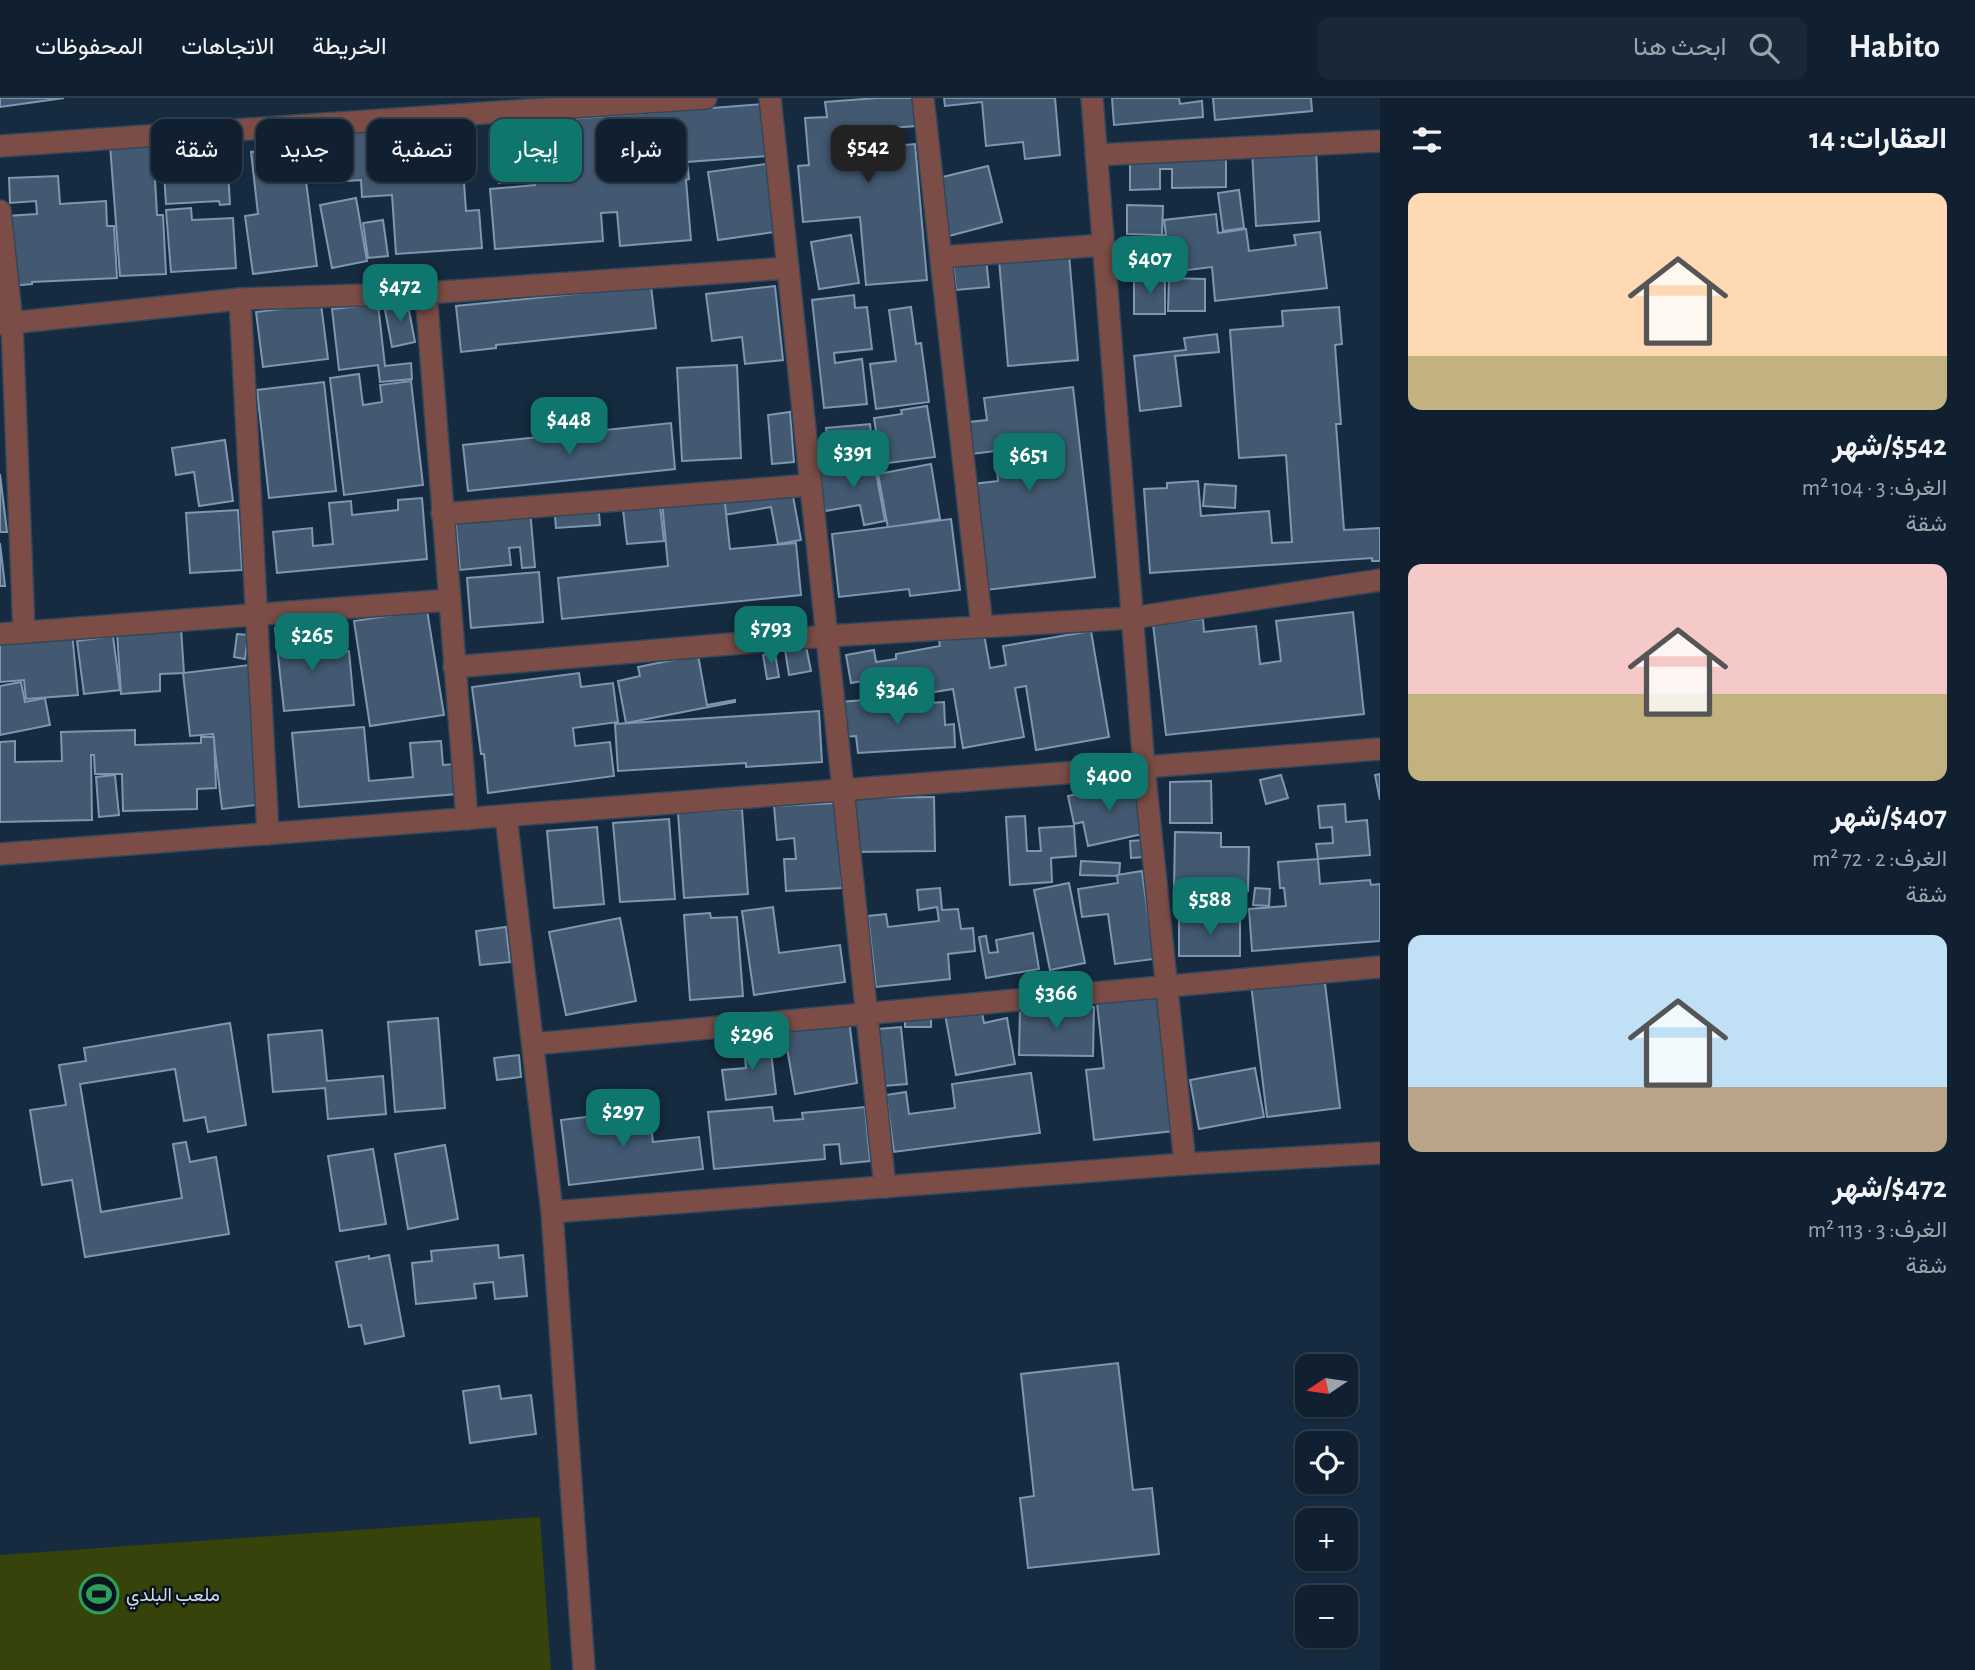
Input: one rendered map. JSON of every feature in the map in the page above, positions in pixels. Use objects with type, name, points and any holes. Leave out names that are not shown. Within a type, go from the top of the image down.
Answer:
[{"type":"street","points":[[0,146],[609,101],[706,98]]},
{"type":"street","points":[[770,98],[885,1187]]},
{"type":"street","points":[[923,98],[982,627]]},
{"type":"street","points":[[1092,98],[1144,767],[1185,1164]]},
{"type":"street","points":[[1096,155],[1380,141]]},
{"type":"street","points":[[0,211],[24,632]]},
{"type":"street","points":[[941,257],[1103,245]]},
{"type":"street","points":[[6,324],[240,299],[426,293],[788,268]]},
{"type":"street","points":[[426,293],[467,819]]},
{"type":"street","points":[[240,299],[268,834]]},
{"type":"street","points":[[442,514],[810,485]]},
{"type":"street","points":[[454,667],[826,636],[1132,618],[1380,580]]},
{"type":"street","points":[[0,634],[449,600]]},
{"type":"street","points":[[0,855],[1380,749]]},
{"type":"street","points":[[506,816],[552,1212],[584,1670]]},
{"type":"street","points":[[533,1044],[1380,967]]},
{"type":"street","points":[[552,1212],[1185,1164],[1380,1153]]},
{"type":"green space","points":[[540,1517],[551,1670],[0,1670],[0,1555]]},
{"type":"building","points":[[0,98],[64,98],[0,107]]},
{"type":"building","points":[[915,98],[917,126],[860,130],[861,149],[915,144],[927,280],[866,285],[860,217],[803,222],[798,166],[809,165],[805,118],[827,117],[825,102]]},
{"type":"building","points":[[944,98],[1055,98],[1060,155],[1025,159],[1023,142],[986,146],[982,102],[945,106]]},
{"type":"building","points":[[1112,98],[1179,98],[1180,104],[1202,101],[1203,117],[1114,125]]},
{"type":"building","points":[[1213,98],[1311,98],[1312,111],[1215,120]]},
{"type":"building","points":[[763,104],[767,156],[687,162],[691,240],[620,246],[617,212],[601,213],[603,241],[495,249],[490,189],[535,185],[535,182],[582,182],[582,119],[569,119]]},
{"type":"building","points":[[367,130],[367,182],[464,182],[466,211],[479,210],[482,248],[396,254],[392,195],[362,197],[361,180],[353,181],[353,131]]},
{"type":"building","points":[[151,143],[151,182],[155,182],[157,215],[163,215],[166,274],[120,276],[110,145]]},
{"type":"building","points":[[1316,146],[1319,221],[1256,226],[1252,151]]},
{"type":"building","points":[[251,152],[256,152],[256,182],[306,182],[317,266],[253,274],[245,216],[258,214]]},
{"type":"building","points":[[1226,155],[1226,187],[1172,188],[1172,169],[1160,169],[1160,189],[1130,190],[1130,161]]},
{"type":"building","points":[[766,164],[775,232],[718,240],[708,172]]},
{"type":"building","points":[[988,166],[1002,222],[945,237],[930,180]]},
{"type":"building","points":[[58,176],[60,204],[106,201],[107,226],[114,226],[117,278],[32,282],[10,286],[6,216],[37,214],[36,201],[10,203],[9,178]]},
{"type":"building","points":[[165,182],[229,182],[230,204],[220,205],[219,201],[166,204]]},
{"type":"building","points":[[1239,190],[1244,228],[1223,231],[1218,193]]},
{"type":"building","points":[[356,198],[367,261],[332,268],[320,205]]},
{"type":"building","points":[[1127,205],[1163,206],[1162,235],[1127,234]]},
{"type":"building","points":[[191,208],[192,220],[233,218],[236,268],[171,272],[166,210]]},
{"type":"building","points":[[1216,214],[1218,233],[1246,229],[1249,251],[1296,245],[1294,235],[1320,232],[1327,288],[1215,301],[1212,267],[1129,277],[1125,240],[1166,235],[1164,220]]},
{"type":"building","points":[[383,220],[388,256],[368,258],[363,223]]},
{"type":"building","points":[[851,235],[859,283],[819,289],[811,242]]},
{"type":"building","points":[[1069,254],[1078,360],[1008,366],[999,260]]},
{"type":"building","points":[[986,258],[989,287],[956,290],[953,261]]},
{"type":"building","points":[[1134,277],[1165,277],[1165,314],[1134,314]]},
{"type":"building","points":[[1169,278],[1205,279],[1205,311],[1168,311]]},
{"type":"building","points":[[651,286],[656,328],[496,345],[496,348],[461,352],[456,306]]},
{"type":"building","points":[[775,286],[783,360],[745,364],[742,337],[712,341],[706,294]]},
{"type":"building","points":[[854,295],[855,308],[867,307],[872,349],[834,353],[835,363],[862,359],[867,404],[824,408],[812,300]]},
{"type":"building","points":[[407,300],[415,342],[392,347],[384,305]]},
{"type":"building","points":[[321,304],[328,359],[263,367],[256,312]]},
{"type":"building","points":[[378,304],[385,366],[411,363],[412,379],[380,382],[378,365],[339,370],[332,309]]},
{"type":"building","points":[[911,307],[916,344],[921,343],[929,402],[876,409],[870,364],[896,361],[889,310]]},
{"type":"building","points":[[1339,307],[1342,344],[1335,345],[1341,424],[1336,424],[1344,530],[1380,528],[1380,561],[1372,561],[1372,558],[1150,573],[1144,489],[1167,488],[1167,483],[1198,481],[1201,516],[1269,511],[1272,543],[1292,542],[1286,455],[1239,458],[1230,330],[1283,326],[1282,311]]},
{"type":"building","points":[[1217,334],[1219,352],[1175,356],[1181,406],[1140,411],[1134,356],[1186,350],[1184,338]]},
{"type":"building","points":[[737,365],[741,458],[682,461],[677,368]]},
{"type":"building","points":[[359,374],[363,405],[382,402],[380,385],[411,381],[423,485],[344,495],[330,378]]},
{"type":"building","points":[[324,382],[336,491],[269,498],[257,390]]},
{"type":"building","points":[[1073,387],[1095,577],[977,591],[964,485],[998,481],[995,451],[964,455],[960,423],[987,420],[984,398]]},
{"type":"building","points":[[927,406],[935,457],[881,464],[874,418],[902,414],[901,410]]},
{"type":"building","points":[[790,412],[794,462],[772,464],[768,415]]},
{"type":"building","points":[[671,423],[675,469],[468,491],[463,445]]},
{"type":"building","points":[[870,424],[874,461],[829,465],[826,428]]},
{"type":"building","points":[[225,440],[233,501],[199,506],[194,472],[176,475],[172,448]]},
{"type":"building","points":[[874,461],[885,521],[864,525],[860,505],[825,511],[817,471]]},
{"type":"building","points":[[931,464],[940,519],[888,528],[878,474]]},
{"type":"building","points":[[0,474],[7,532],[0,532]]},
{"type":"building","points":[[1205,484],[1236,486],[1235,508],[1203,506]]},
{"type":"building","points":[[791,485],[801,540],[778,544],[771,507],[724,515],[721,497]]},
{"type":"building","points":[[724,495],[730,549],[796,543],[801,595],[562,619],[558,578],[668,566],[662,501]]},
{"type":"building","points":[[659,497],[664,541],[627,544],[622,501]]},
{"type":"building","points":[[422,498],[427,559],[277,573],[273,532],[312,528],[313,546],[333,544],[329,503],[351,501],[352,515],[398,510],[398,500]]},
{"type":"building","points":[[598,502],[600,525],[556,528],[554,505]]},
{"type":"building","points":[[530,509],[535,567],[522,568],[520,547],[509,548],[511,565],[460,570],[455,516]]},
{"type":"building","points":[[238,510],[242,570],[190,573],[186,513]]},
{"type":"building","points":[[951,519],[960,590],[910,596],[909,589],[839,597],[832,534]]},
{"type":"building","points":[[0,543],[5,586],[0,586]]},
{"type":"building","points":[[539,572],[543,622],[471,628],[467,578]]},
{"type":"building","points":[[427,610],[444,715],[370,726],[354,621]]},
{"type":"building","points":[[1353,612],[1364,714],[1166,735],[1153,624],[1203,619],[1204,632],[1256,626],[1260,664],[1281,661],[1276,621]]},
{"type":"building","points":[[309,625],[312,655],[349,651],[354,705],[284,711],[275,628]]},
{"type":"building","points":[[181,628],[184,673],[160,674],[160,691],[121,694],[117,632]]},
{"type":"building","points":[[1091,631],[1109,737],[1036,750],[1026,686],[1015,688],[1024,737],[963,748],[953,689],[885,700],[881,678],[851,683],[846,655],[874,650],[876,662],[896,659],[896,654],[940,646],[939,641],[984,634],[990,668],[1006,665],[1003,646]]},
{"type":"building","points":[[72,632],[78,695],[26,699],[24,680],[0,682],[0,638]]},
{"type":"building","points":[[237,634],[248,635],[245,659],[234,657]]},
{"type":"building","points":[[113,636],[120,690],[84,694],[77,641]]},
{"type":"building","points":[[806,646],[811,671],[789,675],[785,650]]},
{"type":"building","points":[[775,653],[779,677],[767,679],[763,655]]},
{"type":"building","points":[[698,655],[707,705],[735,702],[626,723],[618,681],[640,676],[638,667]]},
{"type":"building","points":[[258,664],[273,803],[222,809],[213,734],[190,736],[183,673]]},
{"type":"building","points":[[579,673],[581,687],[613,683],[618,722],[573,728],[575,746],[610,742],[614,776],[488,793],[472,687]]},
{"type":"building","points":[[21,682],[25,702],[45,698],[50,725],[0,735],[0,686]]},
{"type":"building","points":[[876,699],[877,712],[903,711],[902,705],[944,702],[945,725],[954,724],[955,747],[858,753],[856,736],[843,737],[840,702]]},
{"type":"building","points":[[819,711],[822,762],[746,767],[746,763],[618,771],[615,724]]},
{"type":"building","points":[[364,727],[369,781],[413,777],[410,743],[441,741],[443,765],[455,764],[458,794],[299,807],[292,733]]},
{"type":"building","points":[[135,730],[135,745],[201,743],[201,737],[214,737],[216,788],[197,789],[197,809],[123,811],[122,774],[95,774],[94,755],[91,755],[92,820],[0,822],[0,742],[15,741],[15,762],[62,761],[61,732]]},
{"type":"building","points":[[1380,774],[1380,800],[1375,775]]},
{"type":"building","points":[[115,775],[119,815],[99,817],[96,777]]},
{"type":"building","points":[[1281,775],[1288,798],[1266,804],[1260,780]]},
{"type":"building","points":[[1137,781],[1147,833],[1088,846],[1083,822],[1074,824],[1068,796]]},
{"type":"building","points":[[1211,781],[1212,823],[1170,823],[1170,782]]},
{"type":"building","points":[[934,797],[935,851],[854,852],[853,798]]},
{"type":"building","points":[[837,803],[842,888],[786,891],[784,859],[796,859],[794,838],[777,840],[774,806]]},
{"type":"building","points":[[1345,804],[1346,822],[1367,820],[1370,855],[1318,859],[1316,844],[1333,843],[1332,827],[1320,828],[1318,806]]},
{"type":"building","points":[[742,809],[748,894],[684,898],[678,813]]},
{"type":"building","points":[[1025,816],[1027,851],[1041,851],[1039,828],[1074,826],[1076,856],[1051,858],[1052,882],[1010,885],[1006,817]]},
{"type":"building","points":[[669,819],[675,899],[620,902],[613,823]]},
{"type":"building","points":[[597,827],[604,904],[554,908],[547,831]]},
{"type":"building","points":[[1175,832],[1221,833],[1221,847],[1249,847],[1248,891],[1174,889]]},
{"type":"building","points":[[1144,840],[1145,857],[1131,858],[1130,841]]},
{"type":"building","points":[[1318,859],[1320,884],[1370,880],[1371,885],[1380,884],[1380,941],[1252,951],[1249,909],[1286,906],[1284,888],[1280,888],[1278,862]]},
{"type":"building","points":[[1081,861],[1120,863],[1119,876],[1080,875]]},
{"type":"building","points":[[1142,871],[1154,959],[1115,964],[1108,914],[1082,917],[1078,889],[1118,883],[1117,875]]},
{"type":"building","points":[[1069,883],[1085,963],[1050,970],[1034,890]]},
{"type":"building","points":[[940,888],[942,910],[958,909],[961,929],[973,928],[975,951],[948,954],[950,979],[876,987],[868,916],[886,914],[888,927],[939,921],[937,907],[919,910],[917,890]]},
{"type":"building","points":[[1255,888],[1270,889],[1269,906],[1253,905]]},
{"type":"building","points":[[773,907],[779,953],[840,945],[845,982],[754,995],[742,911]]},
{"type":"building","points":[[710,913],[711,918],[737,917],[743,996],[690,1000],[684,915]]},
{"type":"building","points":[[1240,917],[1240,956],[1179,956],[1179,918]]},
{"type":"building","points":[[620,918],[636,1001],[566,1015],[549,932]]},
{"type":"building","points":[[506,927],[510,962],[480,965],[476,931]]},
{"type":"building","points":[[1033,933],[1039,969],[986,978],[979,937],[986,936],[989,953],[998,952],[996,940]]},
{"type":"building","points":[[1324,975],[1340,1108],[1267,1117],[1251,984]]},
{"type":"building","points":[[1158,996],[1173,1131],[1094,1140],[1086,1070],[1104,1068],[1097,1003]]},
{"type":"building","points":[[1020,1006],[1094,1007],[1093,1056],[1019,1055]]},
{"type":"building","points":[[981,1008],[984,1023],[1007,1018],[1015,1064],[956,1075],[945,1014]]},
{"type":"building","points":[[905,1012],[931,1012],[931,1027],[905,1027]]},
{"type":"building","points":[[438,1018],[445,1108],[395,1112],[388,1022]]},
{"type":"building","points":[[849,1020],[857,1083],[795,1094],[784,1031]]},
{"type":"building","points":[[230,1023],[246,1125],[208,1132],[205,1117],[184,1121],[175,1069],[80,1084],[101,1212],[182,1198],[173,1144],[186,1142],[190,1162],[216,1157],[229,1234],[85,1257],[72,1180],[42,1185],[30,1110],[66,1105],[59,1065],[86,1061],[84,1048]]},
{"type":"building","points":[[901,1027],[907,1084],[884,1086],[878,1029]]},
{"type":"building","points":[[322,1030],[327,1081],[383,1076],[386,1114],[328,1119],[325,1088],[273,1092],[268,1035]]},
{"type":"building","points":[[769,1036],[776,1094],[726,1100],[722,1070],[746,1068],[743,1039]]},
{"type":"building","points":[[519,1055],[521,1077],[497,1080],[494,1058]]},
{"type":"building","points":[[1255,1068],[1264,1117],[1199,1129],[1190,1080]]},
{"type":"building","points":[[1031,1073],[1040,1133],[894,1152],[886,1095],[906,1092],[909,1114],[955,1108],[952,1084]]},
{"type":"building","points":[[772,1107],[774,1121],[803,1119],[802,1113],[865,1107],[870,1161],[841,1164],[839,1144],[824,1145],[825,1159],[714,1169],[708,1112]]},
{"type":"building","points":[[649,1109],[653,1142],[699,1137],[703,1169],[569,1185],[561,1120]]},
{"type":"building","points":[[445,1145],[458,1219],[408,1229],[395,1154]]},
{"type":"building","points":[[373,1149],[386,1224],[340,1231],[328,1156]]},
{"type":"building","points":[[498,1245],[499,1258],[523,1255],[527,1296],[495,1299],[493,1282],[474,1284],[476,1298],[416,1304],[412,1263],[432,1261],[431,1251]]},
{"type":"building","points":[[389,1255],[404,1336],[365,1344],[361,1325],[349,1327],[336,1262]]},
{"type":"building","points":[[1118,1363],[1133,1490],[1152,1488],[1159,1554],[1028,1568],[1020,1498],[1034,1496],[1021,1374]]},
{"type":"building","points":[[499,1386],[501,1399],[531,1395],[536,1434],[470,1443],[463,1391]]},
{"type":"place","name":"ملعب البلدي","points":[[99,1594]]}]
